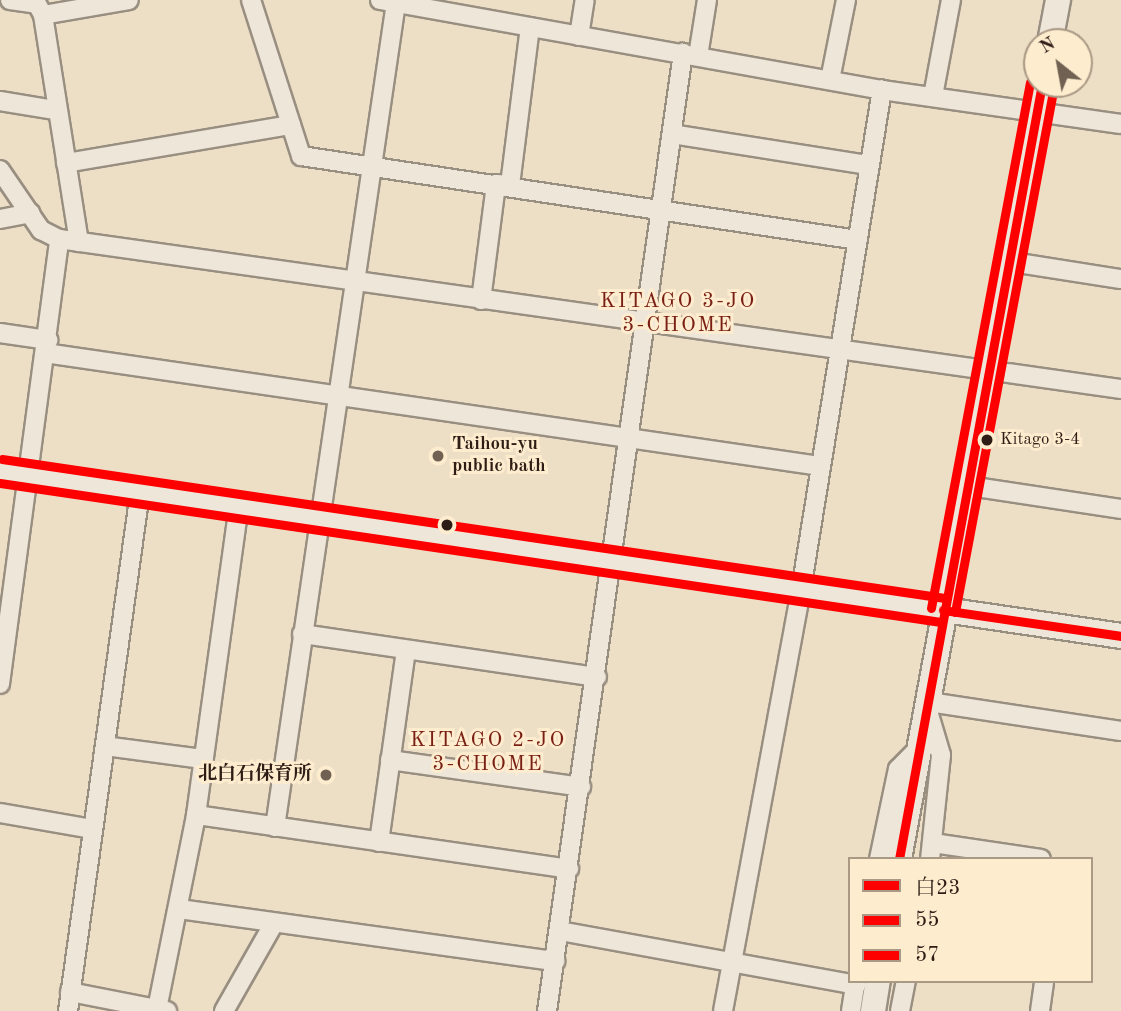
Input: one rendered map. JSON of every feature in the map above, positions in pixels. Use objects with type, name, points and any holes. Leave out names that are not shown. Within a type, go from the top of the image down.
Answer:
[{"type":"main road","points":[[1053,28],[1058,0]]},
{"type":"main road","points":[[899,857],[929,707],[943,610],[1012,262],[1040,98]]},
{"type":"main road","points":[[0,471],[239,506],[322,522],[611,561],[1121,636]]},
{"type":"main road","points":[[863,983],[873,1011]]},
{"type":"street","points":[[10,0],[37,4],[43,15],[55,110],[79,242]]},
{"type":"street","points":[[43,15],[129,0]]},
{"type":"street","points":[[251,0],[301,156],[660,208],[858,240]]},
{"type":"street","points":[[579,36],[585,0]]},
{"type":"street","points":[[547,1011],[597,677],[627,438],[671,134],[707,0]]},
{"type":"street","points":[[830,80],[846,0]]},
{"type":"street","points":[[933,96],[951,0]]},
{"type":"street","points":[[275,827],[302,634],[322,522],[372,166],[388,1],[469,8],[530,27],[882,90],[1121,124]]},
{"type":"street","points":[[496,184],[510,185],[530,27]]},
{"type":"street","points":[[723,1011],[801,590],[882,90]]},
{"type":"street","points":[[0,101],[55,110]]},
{"type":"street","points":[[66,163],[291,125]]},
{"type":"street","points":[[671,134],[868,165]]},
{"type":"street","points":[[0,170],[30,214],[59,239],[1121,389]]},
{"type":"street","points":[[481,300],[496,184]]},
{"type":"street","points":[[0,219],[30,214]]},
{"type":"street","points":[[0,684],[5,617],[31,475],[59,239]]},
{"type":"street","points":[[1012,262],[1121,278]]},
{"type":"street","points":[[0,333],[47,346],[340,396],[821,466]]},
{"type":"street","points":[[969,486],[1121,509]]},
{"type":"street","points":[[68,1011],[140,492]]},
{"type":"street","points":[[70,992],[163,1010],[196,815],[239,506]]},
{"type":"street","points":[[302,634],[597,677]]},
{"type":"street","points":[[379,842],[406,650]]},
{"type":"street","points":[[1014,857],[932,851],[941,755],[929,707],[1121,731]]},
{"type":"street","points":[[879,857],[898,769],[922,745]]},
{"type":"street","points":[[105,746],[204,759]]},
{"type":"street","points":[[390,760],[581,787]]},
{"type":"street","points":[[0,813],[93,830]]},
{"type":"street","points":[[196,815],[569,869]]},
{"type":"street","points":[[179,909],[555,961]]},
{"type":"street","points":[[224,1011],[274,923]]},
{"type":"street","points":[[560,931],[732,963],[848,980]]},
{"type":"street","points":[[851,1011],[863,983]]},
{"type":"street","points":[[900,1011],[906,983]]},
{"type":"street","points":[[1040,1011],[1044,983]]},
{"type":"transit line","name":"57","points":[[931,608],[1027,98]]},
{"type":"transit line","name":"白23","points":[[899,857],[1039,98]]},
{"type":"transit line","name":"55","points":[[955,612],[1052,98]]},
{"type":"transit line","name":"57","points":[[2,459],[945,598]]},
{"type":"transit line","name":"55","points":[[0,483],[941,622]]},
{"type":"transit line","name":"白23","points":[[943,610],[1121,636]]},
{"type":"place","name":"Kitago 3-4","points":[[987,440]]},
{"type":"place","name":"Taihou-yu public bath","points":[[438,456]]},
{"type":"place","name":"北白石保育所","points":[[326,775]]},
{"type":"district","name":"KITAGO 3-JO 3-CHOME","points":[[678,314]]},
{"type":"district","name":"KITAGO 2-JO 3-CHOME","points":[[488,753]]}]
